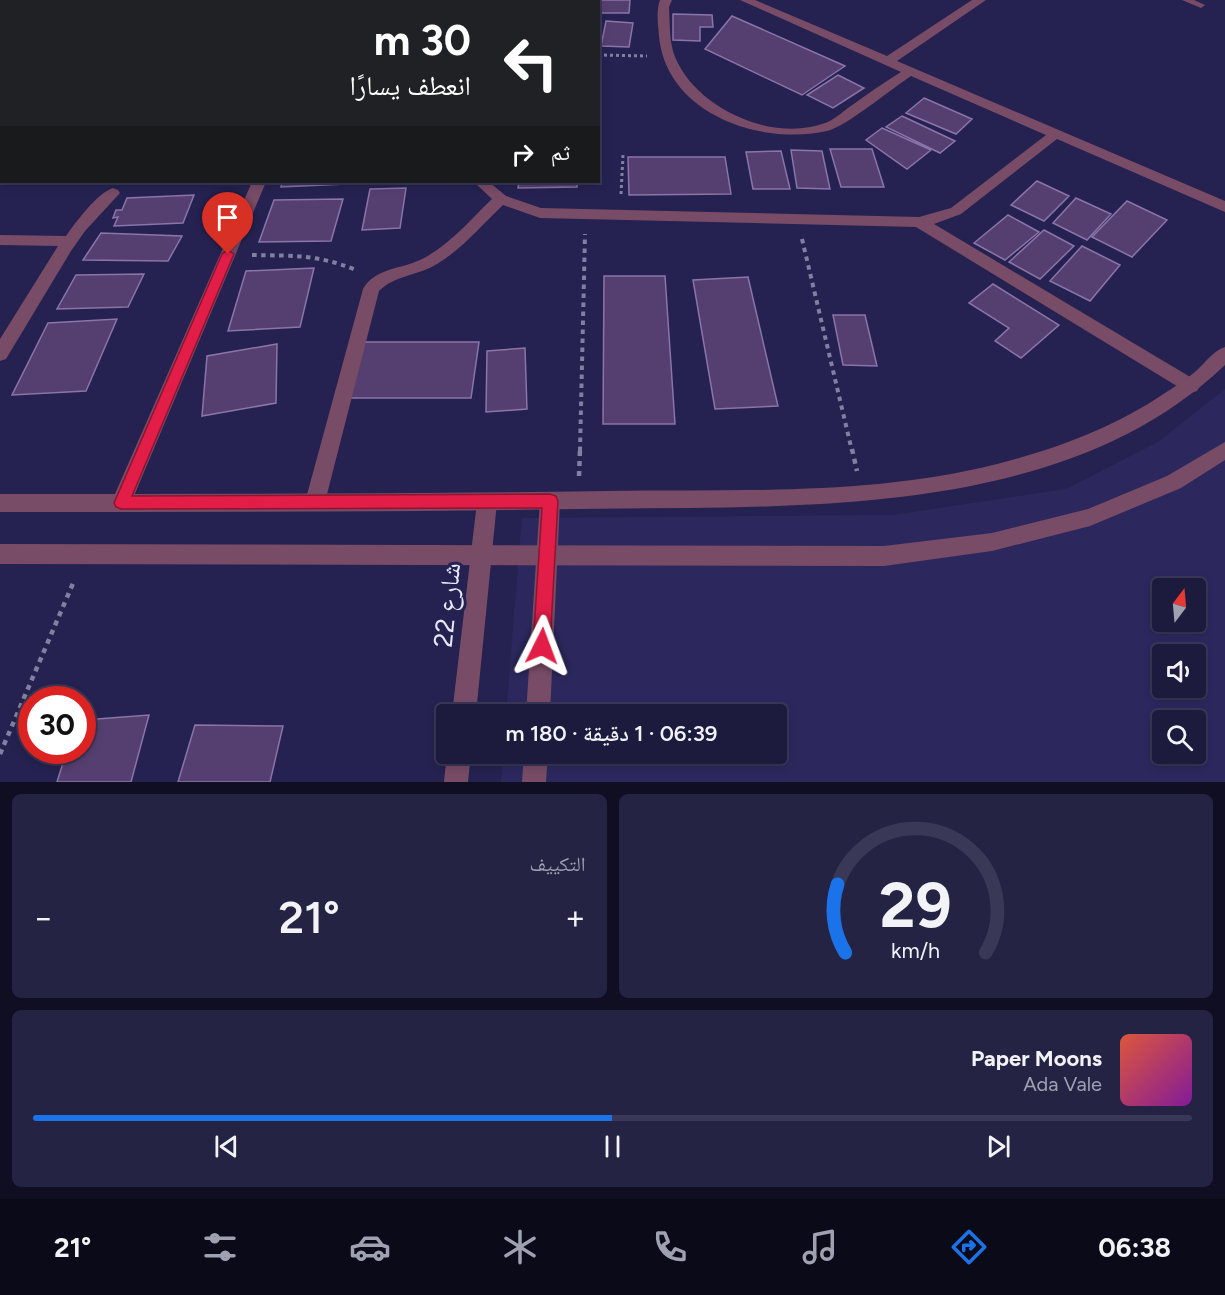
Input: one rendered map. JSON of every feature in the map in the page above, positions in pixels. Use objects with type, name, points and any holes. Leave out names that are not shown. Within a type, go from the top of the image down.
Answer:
[{"type":"street","points":[[666,0],[663,7],[668,56],[689,91],[706,107],[733,120],[765,129],[799,131],[828,127],[909,72]]},
{"type":"street","points":[[746,0],[1225,207]]},
{"type":"street","points":[[888,62],[980,0]]},
{"type":"street","points":[[482,183],[501,199],[540,213],[919,222],[939,218],[956,211],[1055,134]]},
{"type":"street","points":[[121,503],[259,183]]},
{"type":"street","points":[[0,354],[70,241],[92,210],[113,193]]},
{"type":"street","points":[[315,502],[371,289],[378,281],[389,275],[414,269],[435,259],[501,199]]},
{"type":"street","points":[[919,222],[1191,386]]},
{"type":"street","points":[[0,240],[70,241]]},
{"type":"street","points":[[0,503],[488,502],[862,493],[962,480],[1052,457],[1129,425],[1191,386],[1225,354]]},
{"type":"street","points":[[0,555],[884,556],[992,542],[1090,517],[1174,482],[1225,450]]},
{"type":"street","points":[[539,704],[550,501]]},
{"type":"street","name":"شارع 22","points":[[465,704],[488,502]]},
{"type":"street","points":[[456,782],[458,764]]},
{"type":"street","points":[[534,782],[535,764]]},
{"type":"lane","points":[[1186,0],[1201,5]]},
{"type":"path","points":[[600,55],[668,56]]},
{"type":"path","points":[[620,216],[623,155]]},
{"type":"path","points":[[578,500],[585,215]]},
{"type":"path","points":[[797,220],[862,493]]},
{"type":"path","points":[[228,254],[314,256],[332,260],[348,268],[389,275]]},
{"type":"path","points":[[0,754],[85,555]]},
{"type":"shaded area","points":[[1225,389],[1225,782],[501,782],[502,764],[787,764],[787,704],[507,704],[522,518],[893,515],[1066,489],[1158,442]]},
{"type":"building","points":[[600,0],[630,0],[629,13],[600,13]]},
{"type":"building","points":[[673,14],[712,15],[713,27],[700,27],[700,41],[673,40]]},
{"type":"building","points":[[732,16],[845,66],[802,95],[705,49]]},
{"type":"building","points":[[606,21],[633,23],[629,47],[601,46]]},
{"type":"building","points":[[838,75],[864,88],[833,108],[807,95]]},
{"type":"building","points":[[924,98],[972,119],[956,134],[906,113]]},
{"type":"building","points":[[902,116],[955,141],[940,153],[886,127]]},
{"type":"building","points":[[882,128],[931,150],[907,169],[866,140]]},
{"type":"building","points":[[830,149],[872,149],[884,187],[841,187]]},
{"type":"building","points":[[791,150],[822,151],[830,189],[797,188]]},
{"type":"building","points":[[781,151],[790,189],[753,189],[746,152]]},
{"type":"building","points":[[628,157],[725,157],[731,194],[629,195]]},
{"type":"building","points":[[1037,181],[1069,196],[1044,221],[1011,205]]},
{"type":"building","points":[[282,183],[346,183],[346,184],[281,187]]},
{"type":"building","points":[[519,183],[577,183],[577,187],[518,188]]},
{"type":"building","points":[[406,188],[400,228],[362,230],[370,189]]},
{"type":"building","points":[[194,195],[183,223],[114,226],[118,217],[113,218],[116,210],[122,210],[127,198]]},
{"type":"building","points":[[1076,198],[1111,214],[1087,240],[1053,223]]},
{"type":"building","points":[[343,199],[331,241],[259,242],[274,200]]},
{"type":"building","points":[[1127,201],[1167,220],[1132,257],[1092,237]]},
{"type":"building","points":[[1008,215],[1039,232],[1005,260],[974,243]]},
{"type":"building","points":[[1044,230],[1074,246],[1040,279],[1009,262]]},
{"type":"building","points":[[101,233],[182,236],[168,261],[83,260]]},
{"type":"building","points":[[1082,246],[1120,265],[1090,301],[1050,281]]},
{"type":"building","points":[[314,268],[300,327],[228,331],[246,271]]},
{"type":"building","points":[[144,274],[128,307],[57,309],[76,275]]},
{"type":"building","points":[[604,276],[665,276],[675,424],[603,424]]},
{"type":"building","points":[[748,277],[778,406],[715,409],[693,280]]},
{"type":"building","points":[[993,284],[1059,325],[1021,358],[995,341],[1009,328],[969,303]]},
{"type":"building","points":[[833,315],[865,315],[877,366],[843,365]]},
{"type":"building","points":[[117,319],[86,391],[12,395],[48,323]]},
{"type":"building","points":[[362,342],[479,342],[471,398],[347,398]]},
{"type":"building","points":[[277,344],[276,403],[202,416],[207,356]]},
{"type":"building","points":[[525,348],[527,409],[486,412],[487,351]]},
{"type":"building","points":[[149,715],[131,782],[57,782],[63,764],[96,764],[97,719]]},
{"type":"building","points":[[195,725],[283,726],[270,782],[178,782]]},
{"type":"route","points":[[228,254],[121,503],[550,501],[542,646]]}]
